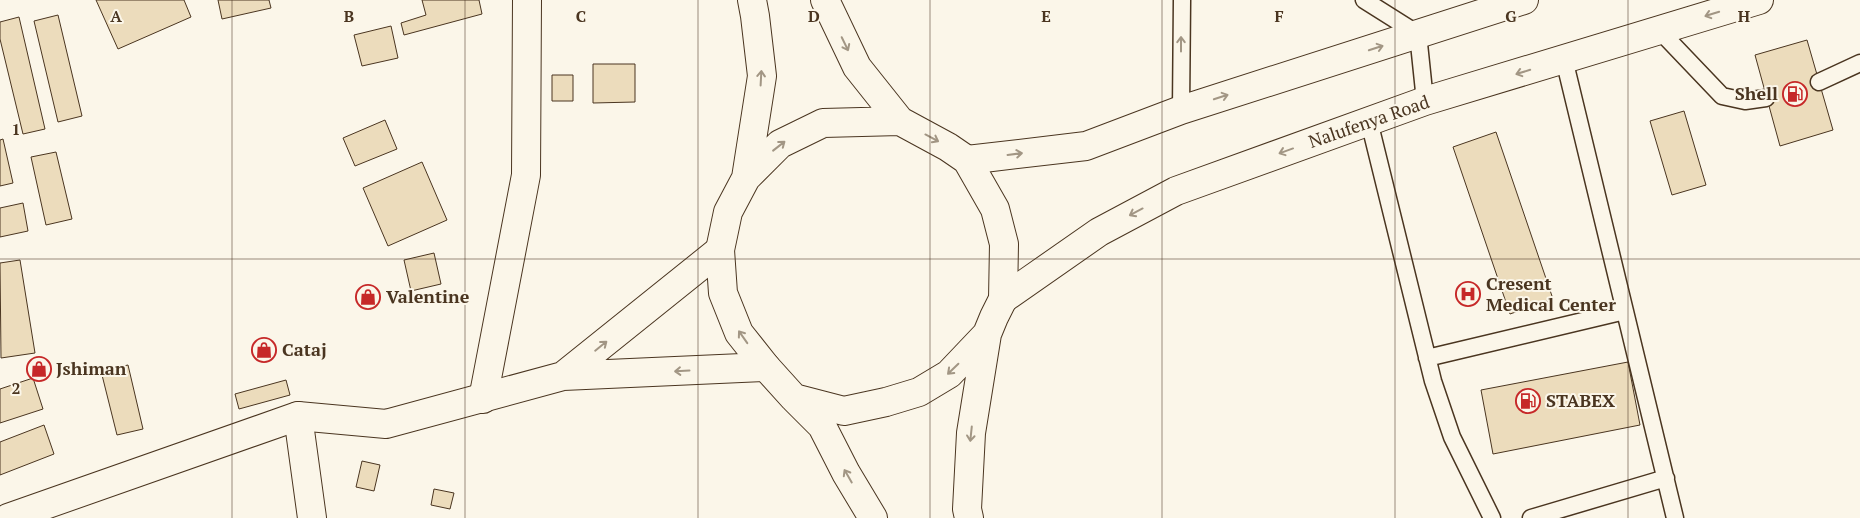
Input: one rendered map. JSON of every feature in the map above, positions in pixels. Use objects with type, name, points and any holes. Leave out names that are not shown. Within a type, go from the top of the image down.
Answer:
[{"type":"main road","points":[[483,398],[526,175],[526,0]]},
{"type":"main road","points":[[746,178],[762,76],[756,16],[752,0]]},
{"type":"main road","points":[[825,0],[857,67],[900,121],[948,146],[967,160],[995,208],[1004,244],[1003,299],[987,334],[971,433],[968,514]]},
{"type":"main road","points":[[967,160],[1086,146],[1181,110],[1524,0]]},
{"type":"main road","name":"Nalufenya Road","points":[[1003,299],[1099,232],[1176,192],[1425,101],[1759,0]]},
{"type":"main road","points":[[873,518],[846,473],[822,426],[766,367],[739,333],[723,293],[720,250],[728,212],[746,178],[780,144],[823,123],[900,121]]},
{"type":"main road","points":[[563,376],[720,250]]},
{"type":"main road","points":[[794,398],[844,411],[886,402],[919,392],[949,374],[987,334]]},
{"type":"main road","points":[[8,518],[298,416],[386,424],[563,376],[766,367]]},
{"type":"main road","points":[[298,416],[312,518]]},
{"type":"lane","points":[[1181,110],[1182,0]]},
{"type":"lane","points":[[1364,0],[1418,34],[1425,101]]},
{"type":"lane","points":[[1659,30],[1722,96],[1745,101],[1766,98]]},
{"type":"lane","points":[[1564,59],[1675,518]]},
{"type":"lane","points":[[1819,82],[1860,63]]},
{"type":"lane","points":[[1369,121],[1427,358],[1452,437],[1492,518]]},
{"type":"lane","points":[[1427,358],[1625,311]]},
{"type":"lane","points":[[1531,518],[1666,478]]},
{"type":"building","points":[[96,0],[184,0],[191,17],[118,49]]},
{"type":"building","points":[[218,0],[269,0],[271,8],[222,19]]},
{"type":"building","points":[[422,0],[479,0],[482,14],[404,35],[401,23],[426,15]]},
{"type":"building","points":[[58,15],[82,116],[58,122],[34,21]]},
{"type":"building","points":[[19,17],[45,129],[23,134],[0,39],[0,22]]},
{"type":"building","points":[[391,26],[398,58],[362,66],[354,35]]},
{"type":"building","points":[[1807,40],[1833,130],[1780,146],[1755,55]]},
{"type":"building","points":[[593,64],[635,64],[635,102],[593,103]]},
{"type":"building","points":[[552,75],[573,75],[573,101],[552,101]]},
{"type":"building","points":[[1684,111],[1706,185],[1672,195],[1650,121]]},
{"type":"building","points":[[385,120],[397,149],[355,166],[343,138]]},
{"type":"building","points":[[1496,132],[1553,299],[1510,314],[1453,147]]},
{"type":"building","points":[[3,139],[13,183],[0,186],[0,140]]},
{"type":"building","points":[[56,152],[72,219],[46,225],[31,157]]},
{"type":"building","points":[[422,162],[447,220],[388,246],[363,188]]},
{"type":"building","points":[[23,203],[28,231],[0,237],[0,208]]},
{"type":"building","points":[[434,253],[441,284],[411,291],[404,260]]},
{"type":"building","points":[[20,260],[35,353],[1,358],[0,263]]},
{"type":"building","points":[[1628,362],[1640,425],[1493,454],[1481,390]]},
{"type":"building","points":[[128,365],[143,429],[117,435],[101,371]]},
{"type":"building","points":[[33,378],[43,409],[0,423],[0,389]]},
{"type":"building","points":[[286,380],[290,395],[239,409],[235,394]]},
{"type":"building","points":[[44,425],[54,454],[0,475],[0,442]]},
{"type":"building","points":[[362,461],[380,465],[374,491],[356,487]]},
{"type":"building","points":[[434,489],[454,493],[450,509],[431,505]]},
{"type":"place","name":"Shell","points":[[1795,94]]},
{"type":"place","name":"Cresent Medical Center","points":[[1468,294]]},
{"type":"place","name":"Valentine","points":[[368,297]]},
{"type":"place","name":"Cataj","points":[[264,350]]},
{"type":"place","name":"Jshiman","points":[[39,369]]},
{"type":"place","name":"STABEX","points":[[1528,401]]}]
